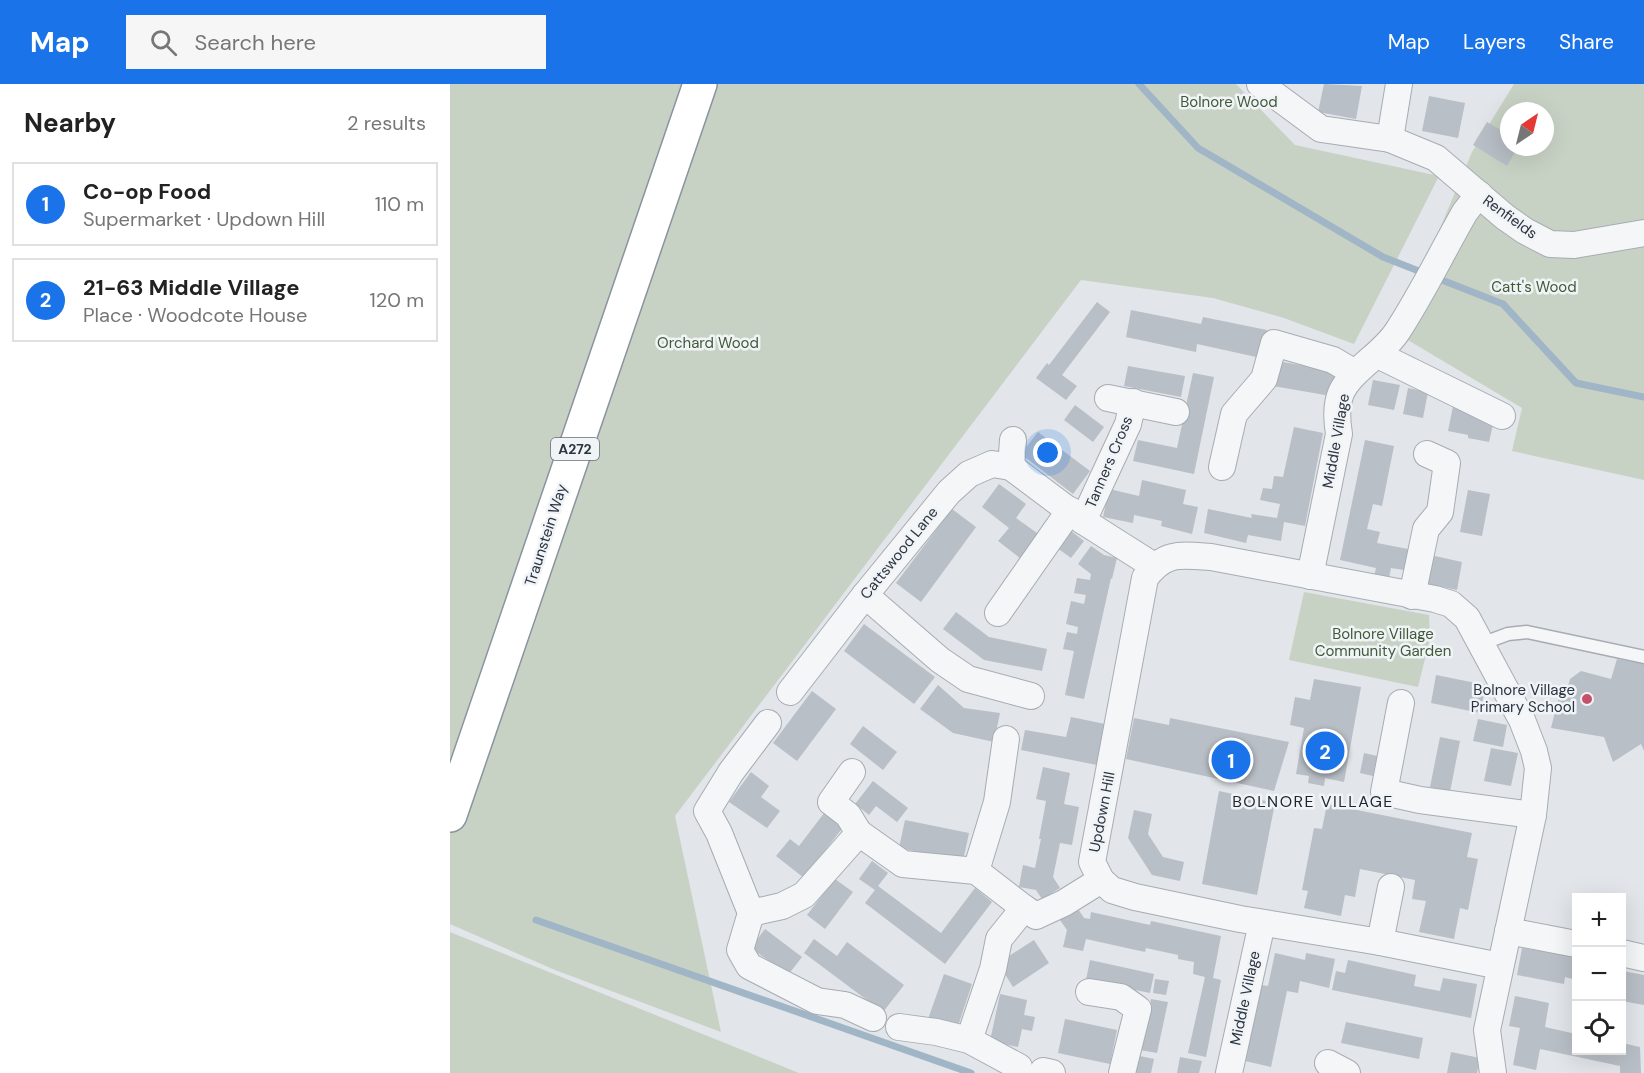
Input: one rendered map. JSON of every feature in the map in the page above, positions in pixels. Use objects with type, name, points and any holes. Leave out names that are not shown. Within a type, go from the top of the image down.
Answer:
[{"type":"highway","name":"Traunstein Way","points":[[450,815],[700,84]]},
{"type":"street","name":"Renfields","points":[[1260,84],[1320,129],[1390,138],[1436,158],[1472,203],[1504,217],[1551,244],[1574,245],[1644,233]]},
{"type":"street","points":[[1390,138],[1399,84]]},
{"type":"street","name":"Middle Village","points":[[1310,576],[1339,434],[1336,421],[1341,394],[1355,373],[1378,355],[1396,333],[1472,203]]},
{"type":"street","points":[[1222,467],[1234,414],[1264,379],[1274,343],[1333,360],[1355,373]]},
{"type":"street","points":[[1378,355],[1502,416]]},
{"type":"street","name":"Tanners Cross","points":[[999,613],[1077,516],[1128,424],[1120,400],[1176,412]]},
{"type":"street","points":[[1011,467],[1012,440]]},
{"type":"street","points":[[1412,596],[1426,529],[1440,512],[1447,463],[1427,454]]},
{"type":"street","name":"Cattswood Lane","points":[[790,692],[865,594],[949,492],[969,474],[992,465],[1011,467]]},
{"type":"street","name":"Tanners Cross","points":[[1011,467],[1077,516],[1154,566]]},
{"type":"street","points":[[1154,566],[1165,558],[1176,555],[1211,557],[1435,599],[1451,604],[1467,618],[1522,720],[1538,768],[1533,815],[1488,1030],[1493,1073]]},
{"type":"street","name":"Updown Hill","points":[[1101,880],[1092,862],[1145,578],[1154,566]]},
{"type":"street","points":[[865,594],[940,660],[968,680],[1030,696]]},
{"type":"street","points":[[1401,704],[1384,792],[1420,800],[1533,815]]},
{"type":"street","points":[[768,723],[731,772],[707,811],[719,833],[751,914],[740,950],[749,966],[817,1001],[845,1005],[873,1018]]},
{"type":"street","points":[[976,871],[997,802],[1006,739]]},
{"type":"street","points":[[852,772],[831,802],[848,815],[859,833],[903,864],[976,871],[1036,916],[1064,903],[1101,880],[1112,890],[1135,897],[1262,923],[1380,942],[1500,966]]},
{"type":"street","points":[[751,914],[782,906],[804,895],[859,833]]},
{"type":"street","points":[[1380,942],[1391,887]]},
{"type":"street","points":[[969,1040],[993,969],[999,939],[1024,908]]},
{"type":"street","name":"Middle Village","points":[[1229,1073],[1262,923]]},
{"type":"street","points":[[1508,931],[1572,943]]},
{"type":"street","points":[[1626,954],[1644,958]]},
{"type":"street","points":[[1089,992],[1121,998],[1138,1009],[1122,1073]]},
{"type":"street","points":[[899,1027],[936,1032],[969,1040],[1038,1070]]},
{"type":"lane","points":[[1481,644],[1508,634],[1527,632],[1644,657]]},
{"type":"green space","name":"Orchard Wood","points":[[450,84],[1236,84],[1295,145],[1439,176],[1354,344],[1284,318],[1213,298],[1081,280],[675,816],[721,1032],[555,970],[450,924]]},
{"type":"green space","name":"Catt's Wood","points":[[1514,84],[1644,84],[1644,480],[1512,451],[1522,408],[1396,333],[1472,152],[1500,107],[1500,156],[1554,156],[1554,102],[1503,102]]},
{"type":"green space","name":"Bolnore Village Community Garden","points":[[1304,592],[1429,615],[1430,639],[1418,687],[1289,660]]},
{"type":"green space","points":[[450,932],[799,1073],[450,1073]]},
{"type":"building","points":[[1324,84],[1362,86],[1356,119],[1318,112]]},
{"type":"building","points":[[1429,96],[1465,103],[1458,138],[1422,131]]},
{"type":"building","points":[[1487,122],[1500,130],[1500,156],[1513,156],[1507,166],[1473,145]]},
{"type":"building","points":[[1097,302],[1110,312],[1062,375],[1077,386],[1066,400],[1036,378],[1047,363],[1049,365]]},
{"type":"building","points":[[1131,310],[1201,324],[1203,317],[1267,330],[1261,358],[1197,344],[1196,352],[1126,337]]},
{"type":"building","points":[[1277,361],[1335,371],[1331,396],[1273,386]]},
{"type":"building","points":[[1128,366],[1185,376],[1181,397],[1124,386]]},
{"type":"building","points":[[1193,373],[1214,377],[1194,474],[1133,461],[1138,440],[1177,448]]},
{"type":"building","points":[[1373,380],[1400,385],[1394,410],[1368,405]]},
{"type":"building","points":[[1408,388],[1428,392],[1423,418],[1403,414]]},
{"type":"building","points":[[1075,405],[1104,427],[1093,442],[1064,420]]},
{"type":"building","points":[[1453,406],[1473,410],[1472,416],[1494,420],[1489,442],[1448,431]]},
{"type":"building","points":[[1294,427],[1323,433],[1305,526],[1284,522],[1281,541],[1248,535],[1246,543],[1204,533],[1208,509],[1252,518],[1251,514],[1277,518],[1280,504],[1260,500],[1263,488],[1272,489],[1274,476],[1283,477]]},
{"type":"building","points":[[1038,432],[1090,471],[1073,494],[1021,454]]},
{"type":"building","points":[[1365,440],[1394,446],[1382,506],[1373,504],[1367,529],[1380,532],[1377,543],[1408,549],[1404,570],[1391,568],[1388,583],[1373,580],[1376,568],[1340,560]]},
{"type":"building","points":[[1142,480],[1186,490],[1183,504],[1198,507],[1192,534],[1161,526],[1162,521],[1134,515],[1133,523],[1103,517],[1109,489],[1139,496]]},
{"type":"building","points":[[999,484],[1026,504],[1016,518],[1044,538],[1025,562],[998,541],[1009,528],[982,507]]},
{"type":"building","points":[[1468,490],[1490,494],[1482,536],[1460,532]]},
{"type":"building","points":[[952,509],[976,527],[921,602],[896,583]]},
{"type":"building","points":[[1066,527],[1084,541],[1071,558],[1053,545]]},
{"type":"building","points":[[1091,546],[1104,555],[1117,558],[1084,699],[1065,695],[1074,651],[1063,649],[1067,632],[1077,634],[1078,627],[1066,624],[1071,601],[1084,604],[1086,595],[1074,593],[1077,578],[1090,580],[1091,574],[1078,564]]},
{"type":"building","points":[[1430,555],[1462,562],[1457,590],[1424,583]]},
{"type":"building","points":[[956,612],[989,637],[1047,649],[1042,671],[984,660],[943,629]]},
{"type":"building","points":[[864,624],[935,677],[914,704],[844,651]]},
{"type":"building","name":"Bolnore Village Primary School","points":[[1617,659],[1644,664],[1644,751],[1641,744],[1613,762],[1604,737],[1551,728],[1559,696],[1565,698],[1570,679],[1581,671],[1611,679]]},
{"type":"building","points":[[1436,675],[1486,685],[1480,713],[1431,703]]},
{"type":"building","points":[[1314,679],[1361,687],[1344,782],[1325,778],[1324,786],[1308,783],[1309,776],[1296,774],[1304,728],[1290,725],[1295,697],[1310,700]]},
{"type":"building","points":[[938,685],[964,708],[1000,713],[994,742],[953,733],[920,709]]},
{"type":"building","points":[[812,691],[836,709],[797,761],[773,743]]},
{"type":"building","points":[[1071,717],[1105,724],[1097,765],[1021,750],[1025,730],[1066,737]]},
{"type":"building","points":[[1134,718],[1169,725],[1170,718],[1289,742],[1274,791],[1126,759]]},
{"type":"building","points":[[1478,719],[1507,725],[1503,747],[1473,741]]},
{"type":"building","points":[[863,726],[897,752],[883,770],[850,744]]},
{"type":"building","points":[[1440,737],[1460,741],[1450,792],[1430,787]]},
{"type":"building","points":[[1491,748],[1518,753],[1511,786],[1484,781]]},
{"type":"building","points":[[1364,753],[1377,756],[1373,776],[1360,773]]},
{"type":"building","points":[[1043,767],[1070,773],[1064,804],[1079,807],[1072,845],[1060,843],[1053,877],[1060,888],[1042,899],[1036,890],[1019,887],[1023,865],[1035,868],[1041,839],[1039,839],[1046,801],[1036,799]]},
{"type":"building","points":[[751,772],[769,786],[761,797],[780,811],[767,828],[729,802]]},
{"type":"building","points":[[873,781],[908,808],[897,822],[876,806],[869,815],[855,804]]},
{"type":"building","points":[[1219,791],[1275,803],[1257,895],[1202,884]]},
{"type":"building","points":[[1327,804],[1472,833],[1467,857],[1478,859],[1468,910],[1460,908],[1454,939],[1419,932],[1426,901],[1412,899],[1415,880],[1360,869],[1355,897],[1345,895],[1341,916],[1304,908],[1308,891],[1302,890],[1314,828],[1322,829]]},
{"type":"building","points":[[828,808],[847,822],[804,878],[776,856],[790,839],[799,846]]},
{"type":"building","points":[[1134,810],[1152,814],[1148,834],[1163,857],[1184,862],[1180,881],[1152,875],[1128,838]]},
{"type":"building","points":[[905,820],[969,833],[963,861],[899,848]]},
{"type":"building","points":[[872,861],[888,873],[878,886],[941,933],[975,888],[992,902],[945,964],[865,903],[875,890],[859,879]]},
{"type":"building","points":[[835,879],[853,892],[825,929],[807,915]]},
{"type":"building","points":[[1078,909],[1084,918],[1090,919],[1091,912],[1150,925],[1151,921],[1221,936],[1213,978],[1221,980],[1206,1057],[1188,1053],[1205,977],[1193,974],[1194,962],[1178,959],[1178,955],[1146,948],[1145,952],[1086,939],[1083,951],[1063,947],[1067,930],[1060,920]]},
{"type":"building","points":[[765,929],[802,957],[788,975],[751,948]]},
{"type":"building","points":[[814,939],[837,956],[847,942],[904,985],[883,1012],[804,953]]},
{"type":"building","points":[[1034,940],[1049,963],[1013,987],[998,963]]},
{"type":"building","points":[[1522,948],[1572,956],[1572,979],[1565,977],[1564,984],[1517,975]]},
{"type":"building","points":[[1275,953],[1305,960],[1306,953],[1335,959],[1329,988],[1300,981],[1298,993],[1287,991],[1271,1067],[1245,1061],[1261,985],[1268,986]]},
{"type":"building","points":[[1090,960],[1154,974],[1150,993],[1086,980]]},
{"type":"building","points":[[1348,960],[1416,975],[1414,986],[1440,991],[1443,978],[1477,984],[1471,1018],[1332,990],[1336,971],[1345,973]]},
{"type":"building","points":[[1626,972],[1644,975],[1644,1005],[1626,1002]]},
{"type":"building","points":[[944,974],[972,984],[957,1029],[928,1019]]},
{"type":"building","points":[[1155,979],[1169,981],[1166,995],[1153,993]]},
{"type":"building","points":[[1000,994],[1027,1000],[1024,1015],[1035,1017],[1032,1031],[1022,1029],[1018,1047],[990,1041]]},
{"type":"building","points":[[1515,996],[1549,1003],[1545,1027],[1572,1033],[1572,1055],[1626,1055],[1626,1044],[1640,1047],[1641,1073],[1620,1073],[1620,1066],[1540,1049],[1536,1070],[1513,1065],[1520,1028],[1509,1026]]},
{"type":"building","points":[[1151,999],[1168,1002],[1157,1053],[1140,1050]]},
{"type":"building","points":[[1065,1019],[1117,1030],[1110,1064],[1058,1053]]},
{"type":"building","points":[[1346,1022],[1423,1038],[1419,1059],[1341,1043]]},
{"type":"building","points":[[1451,1052],[1480,1058],[1477,1073],[1447,1073]]},
{"type":"building","points":[[1135,1055],[1154,1059],[1151,1073],[1131,1073]]},
{"type":"building","points":[[1180,1057],[1202,1061],[1199,1073],[1177,1073]]},
{"type":"waterway","points":[[1139,84],[1198,148],[1383,257],[1503,304],[1576,383],[1644,397]]},
{"type":"waterway","points":[[536,920],[971,1073]]},
{"type":"place","name":"Bolnore Village Primary School","points":[[1587,699]]},
{"type":"place","name":"21-63 Middle Village","points":[[1325,751]]},
{"type":"place","name":"Co-op Food","points":[[1231,760]]},
{"type":"district","name":"BOLNORE VILLAGE","points":[[1313,801]]},
{"type":"park label","name":"Bolnore Wood","points":[[1229,102]]}]
